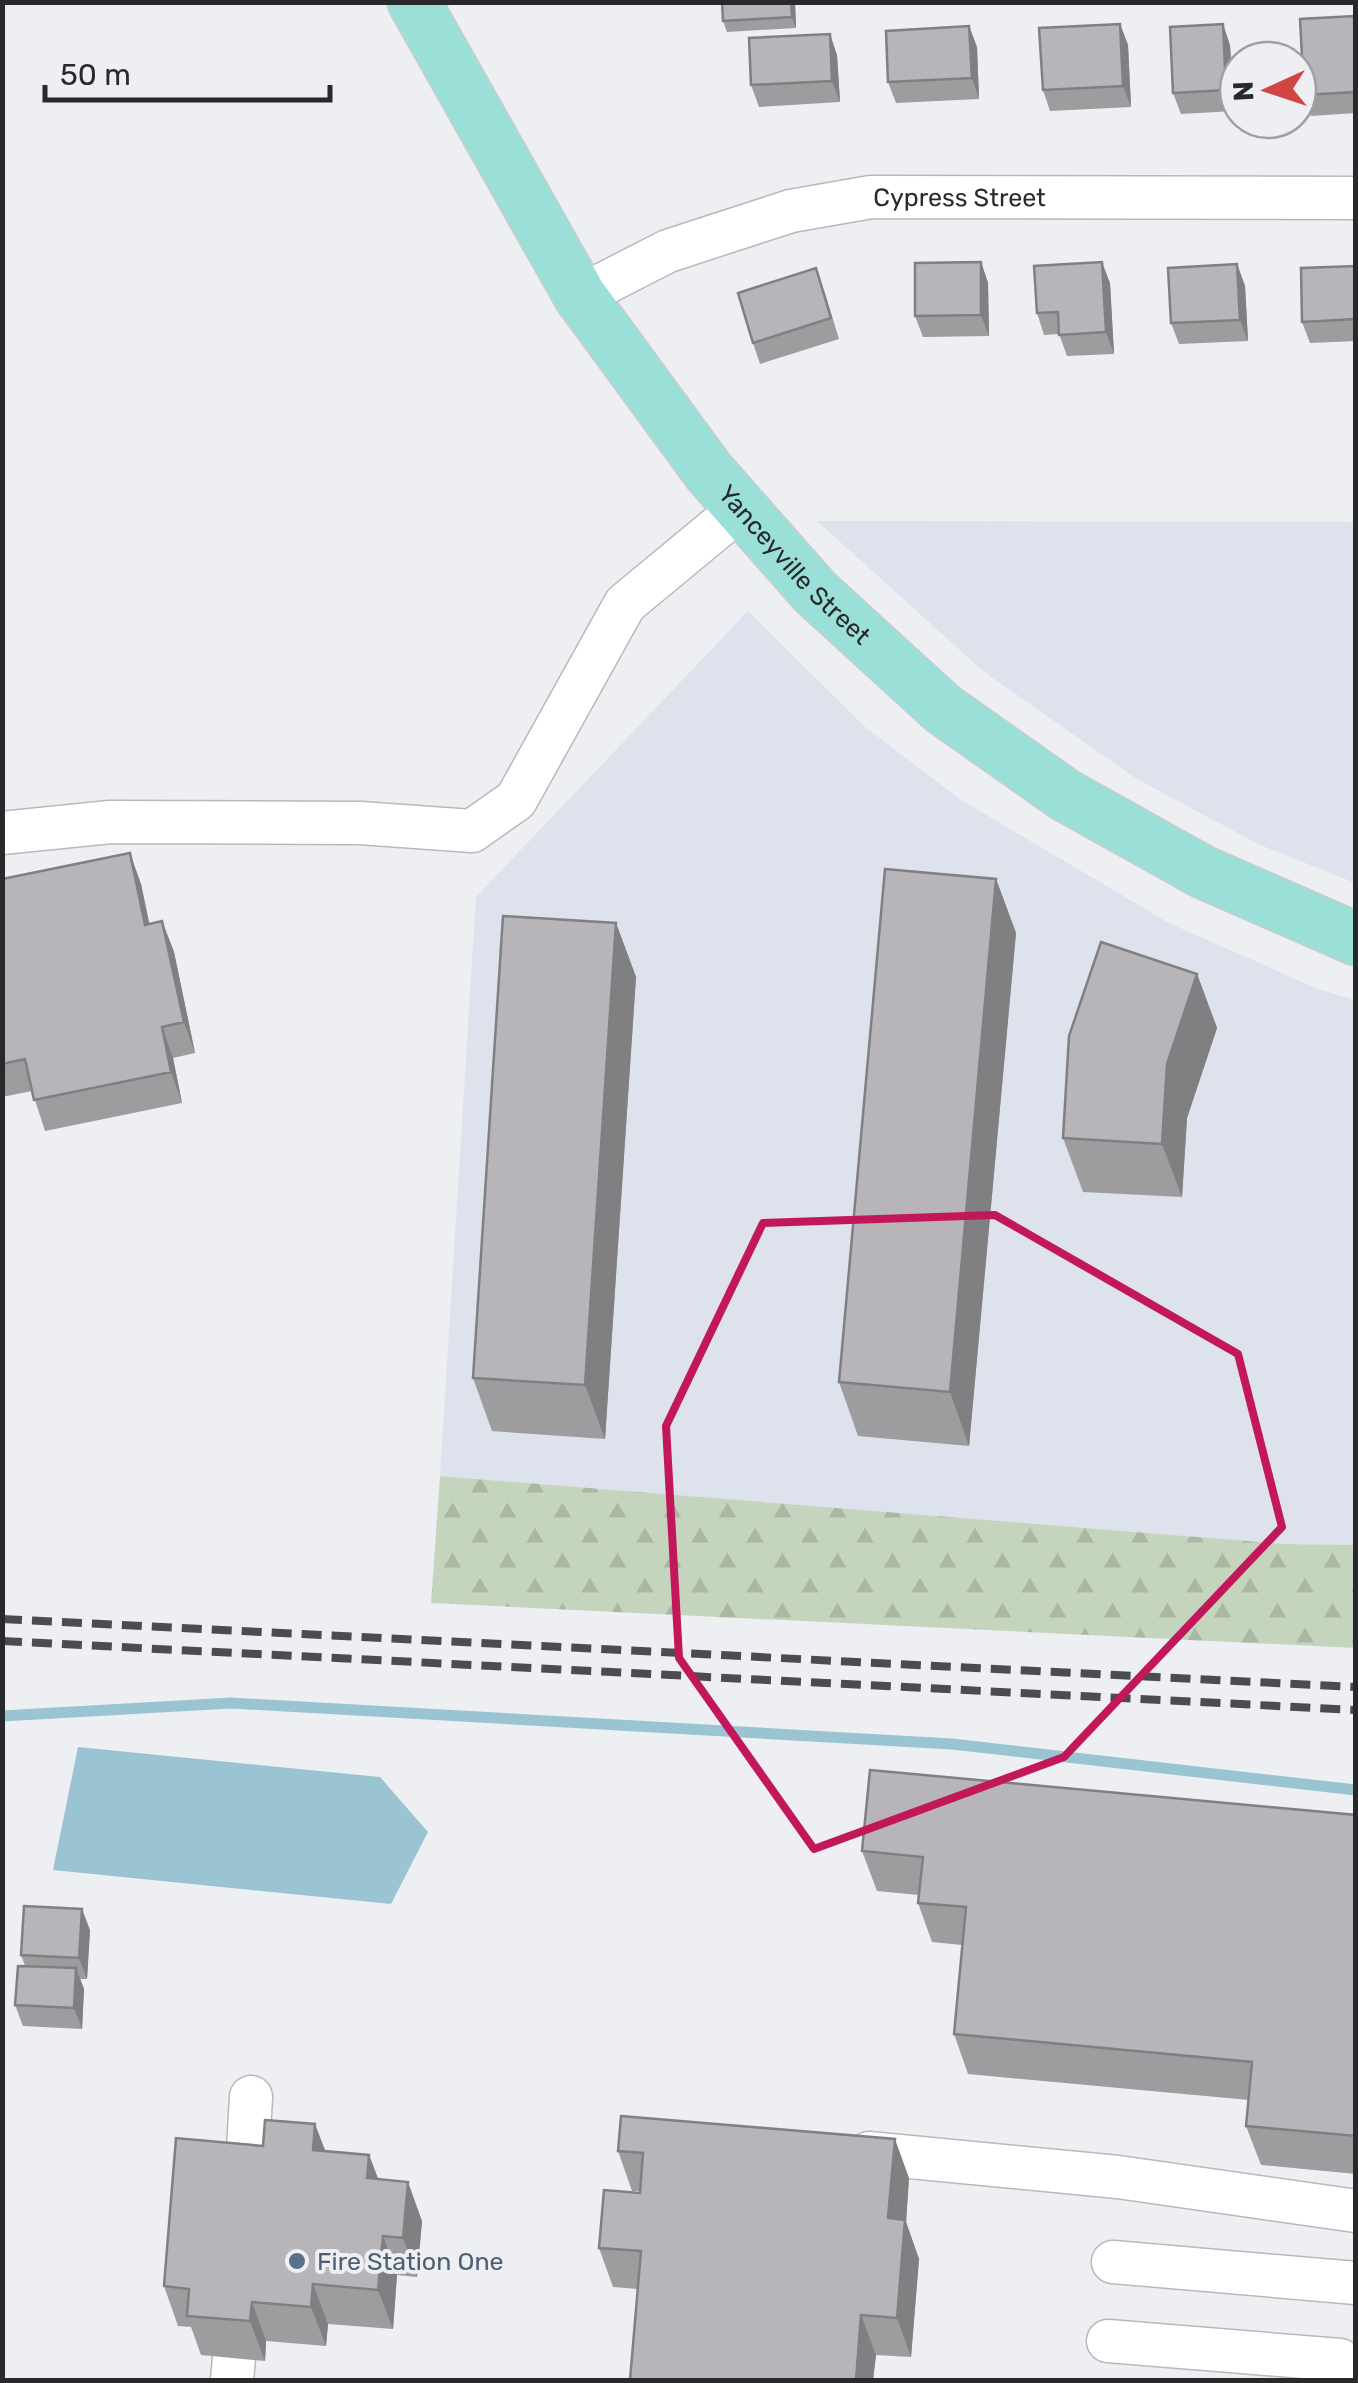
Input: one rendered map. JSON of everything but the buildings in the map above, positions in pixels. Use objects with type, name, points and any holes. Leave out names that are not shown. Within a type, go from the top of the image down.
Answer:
[{"type":"main road","name":"Yanceyville Street","points":[[414,2],[580,296],[709,472],[816,592],[943,708],[1065,795],[1204,872],[1356,939]]},
{"type":"street","name":"Cypress Street","points":[[580,296],[668,251],[791,211],[871,197],[1356,198]]},
{"type":"street","points":[[2,833],[110,822],[360,823],[472,831],[516,800],[625,604],[741,508]]},
{"type":"street","points":[[246,2183],[252,2096]]},
{"type":"street","points":[[870,2153],[1118,2178],[1356,2210]]},
{"type":"street","points":[[1113,2262],[1356,2283]]},
{"type":"street","points":[[1108,2341],[1340,2360],[1339,2380]]},
{"type":"highlighted area","points":[[995,1215],[1238,1354],[1282,1527],[1064,1757],[814,1849],[679,1658],[666,1426],[763,1223]]},
{"type":"shaded area","points":[[817,521],[1355,522],[1355,883],[1258,844],[1137,779],[983,671]]},
{"type":"shaded area","points":[[748,611],[864,726],[961,800],[1169,923],[1318,989],[1355,1000],[1355,1545],[1285,1544],[440,1476],[476,897]]},
{"type":"green space","points":[[440,1476],[1285,1544],[1355,1545],[1355,1648],[431,1603]]},
{"type":"water","points":[[78,1747],[380,1777],[428,1832],[391,1904],[53,1870]]},
{"type":"waterway","points":[[2,1716],[231,1703],[952,1744],[1356,1790]]},
{"type":"railway","points":[[2,1619],[1356,1687]]},
{"type":"railway","points":[[2,1641],[1356,1710]]},
{"type":"place","name":"Fire Station One","points":[[297,2261]]}]
